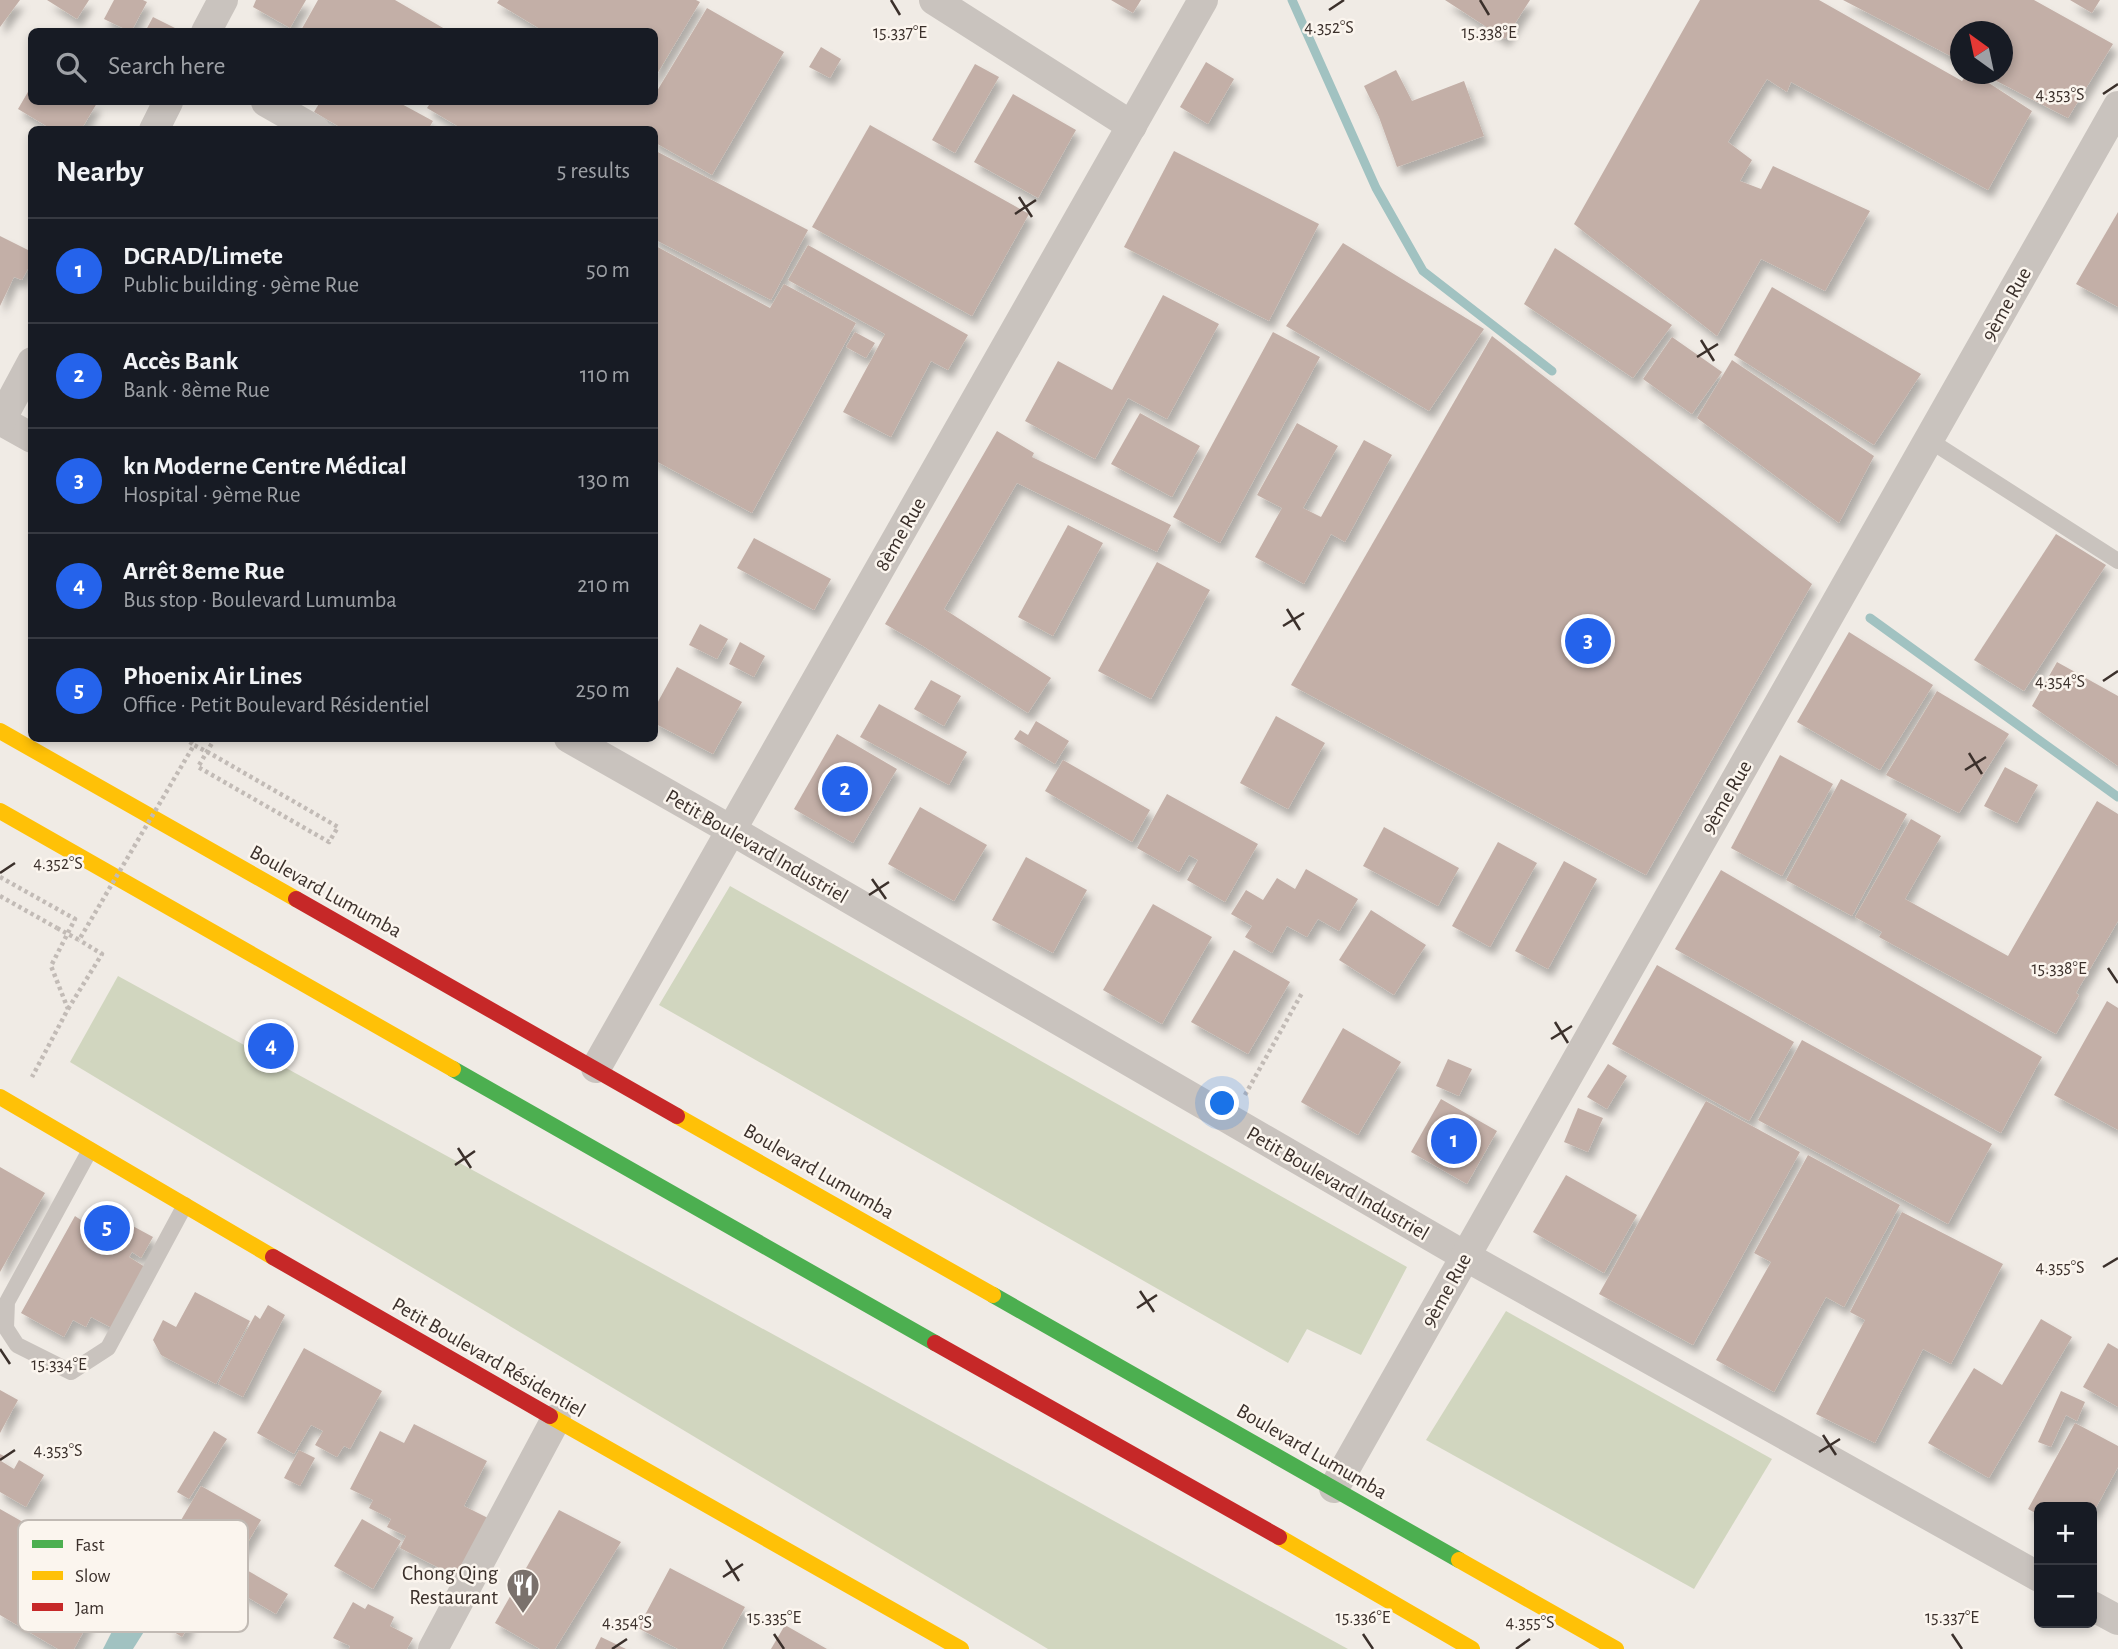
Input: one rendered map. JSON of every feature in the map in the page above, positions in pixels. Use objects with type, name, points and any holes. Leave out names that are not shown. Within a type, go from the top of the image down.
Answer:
[{"type":"main road","name":"Boulevard Lumumba","points":[[0,731],[1616,1649]]},
{"type":"main road","points":[[0,811],[1472,1649]]},
{"type":"main road","name":"Petit Boulevard Résidentiel","points":[[0,1097],[315,1282],[961,1649]]},
{"type":"street","points":[[208,28],[223,0]]},
{"type":"street","points":[[934,0],[1132,126]]},
{"type":"street","name":"8ème Rue","points":[[596,1068],[1203,0]]},
{"type":"street","points":[[156,126],[166,105]]},
{"type":"street","points":[[271,105],[308,126]]},
{"type":"street","name":"9ème Rue","points":[[1334,1488],[2118,106]]},
{"type":"street","points":[[28,369],[0,421],[28,436]]},
{"type":"street","name":"Petit Boulevard Industriel","points":[[576,742],[1465,1256],[2034,1574]]},
{"type":"street","points":[[433,1649],[556,1419]]},
{"type":"street","points":[[2097,1609],[2118,1620]]},
{"type":"lane","points":[[1929,440],[2118,561]]},
{"type":"lane","points":[[90,1150],[7,1302],[6,1328],[17,1345],[71,1372],[108,1348],[185,1205]]},
{"type":"path","points":[[190,742],[194,745],[207,752],[213,755],[338,827],[329,842],[198,767],[207,752]]},
{"type":"path","points":[[79,940],[194,745]]},
{"type":"path","points":[[0,877],[75,919],[51,966],[68,1009]]},
{"type":"path","points":[[0,896],[102,954],[68,1009],[16,1107]]},
{"type":"path","points":[[1231,1120],[1302,993]]},
{"type":"green space","points":[[730,886],[1407,1267],[1361,1355],[1307,1329],[1288,1363],[659,1005]]},
{"type":"green space","points":[[118,976],[1348,1649],[1048,1649],[70,1062]]},
{"type":"green space","points":[[1506,1311],[1772,1459],[1694,1589],[1426,1440]]},
{"type":"water","points":[[112,1632],[144,1632],[133,1649],[103,1649]]},
{"type":"building","points":[[0,0],[20,0],[0,27]]},
{"type":"building","points":[[47,0],[89,0],[77,19]]},
{"type":"building","points":[[114,0],[147,2],[133,28],[123,28],[104,19]]},
{"type":"building","points":[[256,0],[306,0],[290,28],[253,7]]},
{"type":"building","points":[[318,0],[395,0],[443,28],[302,28]]},
{"type":"building","points":[[499,0],[700,2],[658,72],[658,28],[538,28],[497,3]]},
{"type":"building","points":[[1111,0],[1141,0],[1133,13]]},
{"type":"building","points":[[1445,0],[1530,0],[1505,39]]},
{"type":"building","points":[[1700,0],[1819,0],[1950,74],[1950,84],[1990,84],[2032,111],[1988,190],[1791,82],[1787,92],[1767,79],[1728,142],[1752,160],[1740,181],[1761,189],[1773,166],[1870,211],[1825,291],[1761,259],[1717,336],[1574,224]]},
{"type":"building","points":[[1843,0],[2034,0],[2113,44],[2068,118],[2002,84],[2013,84],[2013,21],[1950,21],[1950,56]]},
{"type":"building","points":[[2070,0],[2100,0],[2092,13]]},
{"type":"building","points":[[707,8],[784,52],[712,175],[658,144],[658,126],[457,126],[427,108],[429,105],[658,105],[658,89]]},
{"type":"building","points":[[153,17],[175,28],[147,28]]},
{"type":"building","points":[[821,47],[841,59],[830,78],[809,67]]},
{"type":"building","points":[[1206,62],[1234,79],[1208,124],[1180,107]]},
{"type":"building","points":[[975,64],[999,77],[955,153],[932,140]]},
{"type":"building","points":[[1396,70],[1412,101],[1464,81],[1484,136],[1397,167],[1379,117],[1364,86]]},
{"type":"building","points":[[28,92],[28,105],[96,105],[83,126],[46,126],[18,109]]},
{"type":"building","points":[[1013,94],[1076,130],[1038,198],[974,162]]},
{"type":"building","points":[[318,105],[404,105],[433,121],[430,126],[338,126],[314,112]]},
{"type":"building","points":[[870,125],[1029,214],[972,316],[812,227]]},
{"type":"building","points":[[1174,151],[1319,224],[1269,321],[1124,247]]},
{"type":"building","points":[[658,152],[808,230],[771,300],[658,241]]},
{"type":"building","points":[[2118,212],[2118,307],[2076,284]]},
{"type":"building","points":[[0,236],[28,250],[28,269],[22,280],[14,277],[0,306]]},
{"type":"building","points":[[1343,243],[1484,329],[1429,411],[1286,326]]},
{"type":"building","points":[[808,245],[968,335],[948,370],[931,361],[891,437],[843,412],[885,334],[788,280]]},
{"type":"building","points":[[658,247],[770,308],[784,284],[856,323],[752,513],[658,462]]},
{"type":"building","points":[[1555,248],[1672,325],[1633,378],[1524,304]]},
{"type":"building","points":[[1772,287],[1921,374],[1874,445],[1734,355]]},
{"type":"building","points":[[1163,295],[1219,324],[1167,419],[1128,398],[1095,459],[1025,421],[1058,361],[1112,390]]},
{"type":"building","points":[[855,332],[875,343],[866,358],[846,347]]},
{"type":"building","points":[[1273,332],[1320,357],[1220,543],[1173,517]]},
{"type":"building","points":[[1492,336],[1812,584],[1646,875],[1291,685]]},
{"type":"building","points":[[1672,337],[1722,372],[1692,414],[1643,379]]},
{"type":"building","points":[[1732,360],[1874,456],[1839,523],[1697,418]]},
{"type":"building","points":[[1140,413],[1200,446],[1172,497],[1111,464]]},
{"type":"building","points":[[1297,423],[1338,446],[1303,508],[1321,517],[1364,440],[1392,455],[1345,542],[1331,534],[1304,584],[1255,557],[1282,508],[1257,495]]},
{"type":"building","points":[[997,431],[1034,453],[1032,457],[1171,525],[1157,552],[1017,483],[944,609],[1051,678],[1028,713],[885,624]]},
{"type":"building","points":[[1068,525],[1103,543],[1053,636],[1018,617]]},
{"type":"building","points":[[2056,534],[2106,565],[2024,691],[1974,660]]},
{"type":"building","points":[[754,538],[831,579],[814,610],[737,568]]},
{"type":"building","points":[[1157,562],[1210,590],[1151,699],[1098,671]]},
{"type":"building","points":[[700,624],[728,639],[717,659],[689,645]]},
{"type":"building","points":[[1849,632],[1933,685],[1880,770],[1797,722]]},
{"type":"building","points":[[740,642],[765,656],[754,677],[729,664]]},
{"type":"building","points":[[2057,662],[2118,696],[2118,766],[2032,706]]},
{"type":"building","points":[[677,667],[742,702],[713,754],[658,725],[658,702]]},
{"type":"building","points":[[931,680],[961,696],[944,726],[914,709]]},
{"type":"building","points":[[1937,691],[2009,734],[1959,813],[1886,775]]},
{"type":"building","points":[[879,704],[967,752],[949,785],[860,737]]},
{"type":"building","points":[[1276,716],[1325,743],[1288,809],[1240,783]]},
{"type":"building","points":[[1036,721],[1069,741],[1055,764],[1014,739],[1020,730],[1028,735]]},
{"type":"building","points":[[837,734],[897,769],[853,843],[794,809]]},
{"type":"building","points":[[1780,755],[1833,784],[1782,876],[1731,848]]},
{"type":"building","points":[[1063,760],[1150,810],[1132,842],[1045,791]]},
{"type":"building","points":[[2005,767],[2038,785],[2017,823],[1984,806]]},
{"type":"building","points":[[1841,779],[1907,814],[1852,916],[1786,880]]},
{"type":"building","points":[[1167,794],[1258,844],[1225,902],[1187,880],[1198,860],[1189,855],[1179,872],[1137,848]]},
{"type":"building","points":[[2097,801],[2118,814],[2118,921],[2076,993],[2079,995],[2056,1034],[1879,937],[1882,932],[1855,917],[1911,819],[1941,836],[1905,899],[2008,956]]},
{"type":"building","points":[[920,807],[987,845],[954,901],[888,864]]},
{"type":"building","points":[[1384,827],[1459,868],[1438,906],[1363,866]]},
{"type":"building","points":[[1498,842],[1537,863],[1490,947],[1452,926]]},
{"type":"building","points":[[1026,857],[1087,890],[1053,953],[992,920]]},
{"type":"building","points":[[1564,861],[1597,879],[1548,969],[1515,951]]},
{"type":"building","points":[[1306,869],[1358,899],[1339,931],[1318,919],[1307,937],[1287,926],[1272,953],[1245,937],[1252,926],[1231,914],[1246,890],[1263,900],[1277,878],[1295,889]]},
{"type":"building","points":[[1721,870],[2042,1057],[2001,1133],[1675,949]]},
{"type":"building","points":[[1153,904],[1212,937],[1162,1024],[1103,990]]},
{"type":"building","points":[[1371,910],[1426,945],[1394,995],[1339,960]]},
{"type":"building","points":[[1234,950],[1290,982],[1248,1054],[1191,1022]]},
{"type":"building","points":[[1657,965],[1794,1042],[1749,1121],[1612,1044]]},
{"type":"building","points":[[2107,1001],[2118,1008],[2118,1130],[2054,1095]]},
{"type":"building","points":[[1343,1028],[1401,1062],[1358,1135],[1301,1102]]},
{"type":"building","points":[[1802,1040],[1992,1144],[1948,1224],[1758,1120]]},
{"type":"building","points":[[1448,1059],[1472,1069],[1459,1096],[1436,1086]]},
{"type":"building","points":[[1608,1064],[1627,1076],[1607,1109],[1587,1097]]},
{"type":"building","points":[[1441,1099],[1497,1131],[1467,1184],[1411,1152]]},
{"type":"building","points":[[1706,1101],[1800,1152],[1693,1345],[1599,1294]]},
{"type":"building","points":[[1578,1108],[1603,1118],[1588,1152],[1564,1142]]},
{"type":"building","points":[[1808,1155],[1900,1205],[1844,1307],[1826,1297],[1774,1392],[1716,1360],[1771,1262],[1754,1253]]},
{"type":"building","points":[[0,1167],[45,1193],[0,1272]]},
{"type":"building","points":[[1566,1175],[1637,1215],[1604,1273],[1533,1232]]},
{"type":"building","points":[[94,1205],[153,1237],[141,1258],[132,1252],[129,1257],[145,1267],[112,1328],[91,1317],[86,1327],[73,1320],[64,1337],[21,1313],[75,1216],[84,1222]]},
{"type":"building","points":[[1902,1212],[2003,1264],[1951,1364],[1923,1349],[1875,1443],[1816,1414],[1865,1320],[1850,1312]]},
{"type":"building","points":[[195,1292],[250,1321],[216,1384],[161,1355],[153,1340],[163,1320],[176,1327]]},
{"type":"building","points":[[268,1305],[285,1315],[243,1397],[218,1384],[255,1315],[260,1319]]},
{"type":"building","points":[[2041,1319],[2072,1337],[1989,1478],[1928,1443],[1974,1368],[2002,1385]]},
{"type":"building","points":[[2108,1343],[2118,1349],[2118,1407],[2083,1387]]},
{"type":"building","points":[[304,1348],[382,1391],[350,1449],[344,1446],[337,1457],[315,1445],[323,1431],[311,1425],[294,1454],[257,1433]]},
{"type":"building","points":[[0,1390],[18,1400],[0,1433]]},
{"type":"building","points":[[2061,1391],[2085,1402],[2077,1421],[2066,1415],[2051,1447],[2038,1442]]},
{"type":"building","points":[[2075,1423],[2118,1446],[2118,1467],[2097,1506],[2097,1502],[2034,1502],[2034,1512],[2028,1509]]},
{"type":"building","points":[[414,1424],[487,1461],[464,1506],[488,1518],[457,1577],[400,1548],[406,1536],[387,1527],[391,1519],[369,1508],[373,1500],[350,1489],[380,1431],[404,1443]]},
{"type":"building","points":[[214,1431],[227,1439],[189,1499],[177,1492]]},
{"type":"building","points":[[299,1450],[315,1458],[300,1486],[284,1478]]},
{"type":"building","points":[[0,1454],[4,1456],[1,1461],[14,1469],[19,1460],[44,1475],[26,1507],[0,1492]]},
{"type":"building","points":[[201,1486],[261,1520],[248,1542],[248,1520],[181,1520]]},
{"type":"building","points":[[0,1509],[19,1520],[18,1626],[0,1615]]},
{"type":"building","points":[[559,1510],[621,1542],[555,1649],[540,1649],[495,1623]]},
{"type":"building","points":[[362,1519],[401,1541],[373,1589],[334,1566]]},
{"type":"building","points":[[670,1568],[745,1607],[722,1649],[678,1649],[638,1628]]},
{"type":"building","points":[[248,1571],[288,1594],[276,1614],[248,1597]]},
{"type":"building","points":[[353,1602],[365,1609],[368,1604],[394,1617],[390,1626],[413,1638],[407,1649],[349,1649],[350,1646],[333,1638]]},
{"type":"building","points":[[785,1625],[827,1649],[771,1649]]},
{"type":"building","points":[[29,1632],[83,1632],[74,1649],[58,1649]]},
{"type":"building","points":[[601,1637],[626,1649],[595,1649]]},
{"type":"waterway","points":[[1292,0],[1376,188],[1423,271],[1552,371]]},
{"type":"waterway","points":[[1870,618],[2118,797]]},
{"type":"traffic: fast","points":[[453,1069],[935,1343]]},
{"type":"traffic: fast","points":[[993,1295],[1459,1560]]},
{"type":"traffic: slow","points":[[0,731],[296,899]]},
{"type":"traffic: slow","points":[[0,811],[453,1069]]},
{"type":"traffic: slow","points":[[0,1097],[273,1257]]},
{"type":"traffic: slow","points":[[677,1116],[993,1295]]},
{"type":"traffic: slow","points":[[550,1416],[961,1649]]},
{"type":"traffic: slow","points":[[1279,1537],[1472,1649]]},
{"type":"traffic: slow","points":[[1459,1560],[1616,1649]]},
{"type":"traffic: jam","points":[[296,899],[677,1116]]},
{"type":"traffic: jam","points":[[273,1257],[550,1416]]},
{"type":"traffic: jam","points":[[935,1343],[1279,1537]]},
{"type":"place","name":"kn Moderne Centre Médical","points":[[1588,641]]},
{"type":"place","name":"Accès Bank","points":[[845,789]]},
{"type":"place","name":"Arrêt 8eme Rue","points":[[271,1046]]},
{"type":"place","name":"DGRAD/Limete","points":[[1454,1141]]},
{"type":"place","name":"Phoenix Air Lines","points":[[107,1228]]},
{"type":"place","name":"Chong Qing Restaurant","points":[[523,1615]]}]
